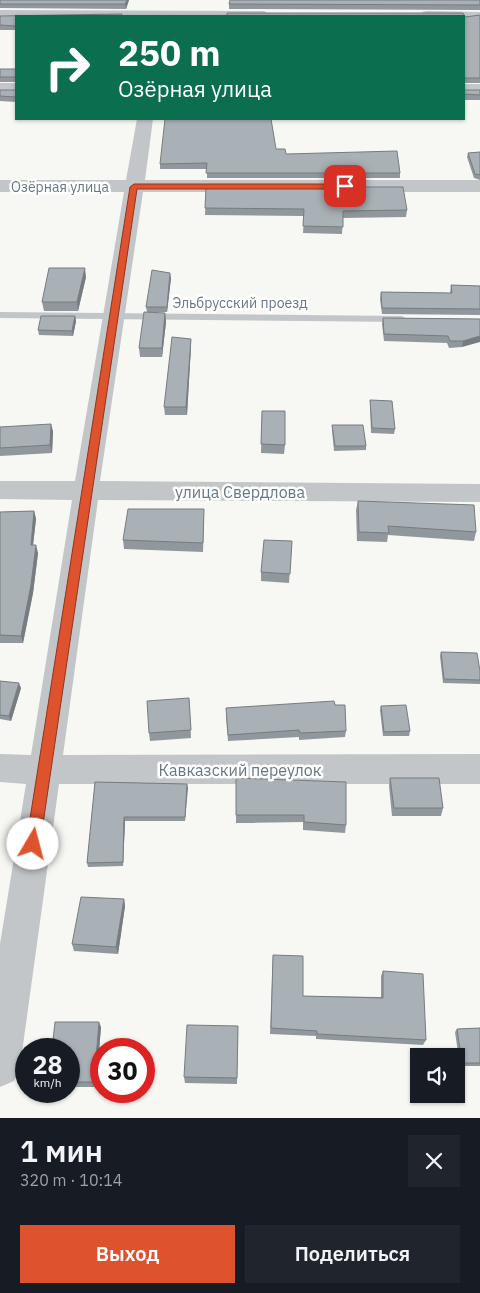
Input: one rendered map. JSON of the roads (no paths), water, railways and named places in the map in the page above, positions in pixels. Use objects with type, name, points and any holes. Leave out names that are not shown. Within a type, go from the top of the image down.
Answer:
[{"type":"street","points":[[161,15],[163,0]]},
{"type":"street","points":[[0,14],[80,15]]},
{"type":"street","points":[[465,16],[480,16]]},
{"type":"street","points":[[0,88],[15,88]]},
{"type":"street","points":[[465,89],[480,89]]},
{"type":"street","points":[[0,1067],[86,492],[145,120]]},
{"type":"street","name":"Озёрная улица","points":[[0,186],[480,186]]},
{"type":"street","name":"улица Свердлова","points":[[0,490],[480,493]]},
{"type":"street","name":"Кавказский переулок","points":[[0,768],[44,770],[480,770]]},
{"type":"lane","name":"Эльбрусский проезд","points":[[0,315],[411,319]]}]
